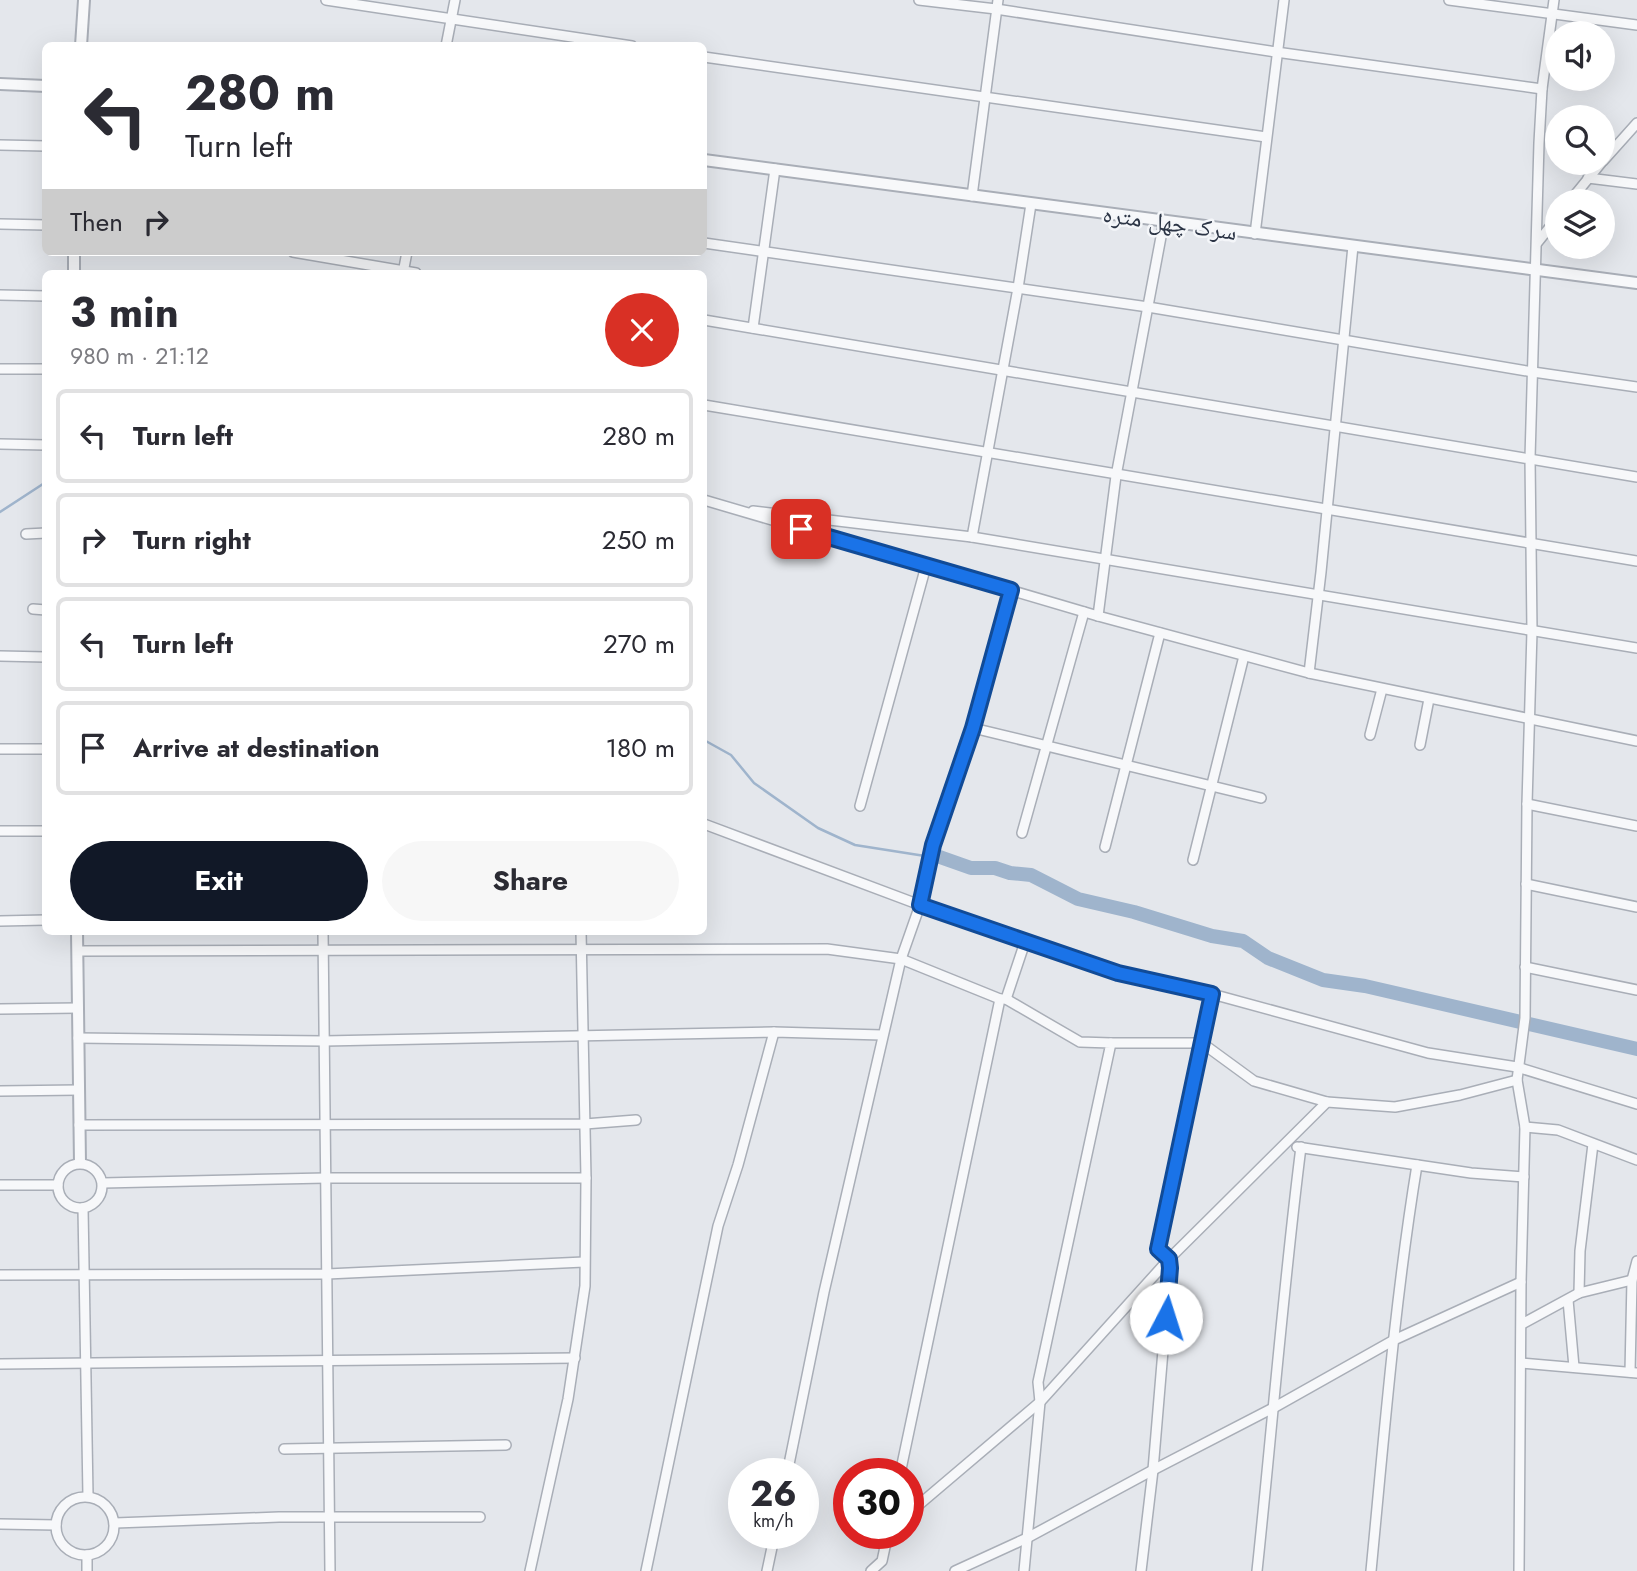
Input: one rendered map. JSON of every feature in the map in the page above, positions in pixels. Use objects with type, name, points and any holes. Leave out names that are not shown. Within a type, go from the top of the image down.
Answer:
[{"type":"street","points":[[81,42],[84,0]]},
{"type":"street","points":[[326,0],[606,42]]},
{"type":"street","points":[[447,42],[455,0]]},
{"type":"street","points":[[919,0],[997,4],[1276,52],[1542,89]]},
{"type":"street","points":[[1255,234],[1284,0]]},
{"type":"street","points":[[1449,0],[1637,24]]},
{"type":"street","points":[[1520,1571],[1521,1282],[1525,1126],[1517,1067],[1525,1028],[1532,631],[1530,458],[1542,89],[1554,0]]},
{"type":"street","points":[[972,196],[997,4]]},
{"type":"street","points":[[707,57],[1266,137]]},
{"type":"street","points":[[0,84],[42,86]]},
{"type":"street","points":[[1615,148],[1637,123]]},
{"type":"street","points":[[0,145],[42,146]]},
{"type":"street","name":"سرک چهل متره","points":[[707,160],[1637,283]]},
{"type":"street","points":[[753,328],[775,169]]},
{"type":"street","points":[[1579,189],[1591,175]]},
{"type":"street","points":[[1588,178],[1637,184]]},
{"type":"street","points":[[972,537],[1031,204]]},
{"type":"street","points":[[1098,616],[1116,476],[1164,222]]},
{"type":"street","points":[[0,224],[42,225]]},
{"type":"street","points":[[1537,243],[1545,233]]},
{"type":"street","points":[[707,243],[1148,307],[1637,387]]},
{"type":"street","points":[[1309,673],[1353,246]]},
{"type":"street","points":[[315,256],[392,270]]},
{"type":"street","points":[[0,295],[42,296]]},
{"type":"street","points":[[707,320],[1637,477]]},
{"type":"street","points":[[0,369],[42,369]]},
{"type":"street","points":[[707,406],[1637,561]]},
{"type":"street","points":[[0,444],[42,445]]},
{"type":"street","points":[[707,501],[1098,616],[1309,673],[1637,741]]},
{"type":"street","points":[[727,508],[972,537],[1637,648]]},
{"type":"street","points":[[26,534],[42,533]]},
{"type":"street","points":[[860,806],[926,566]]},
{"type":"street","points":[[790,1458],[824,1292],[901,959],[920,905],[933,845],[973,728],[1011,590]]},
{"type":"street","points":[[33,609],[42,610]]},
{"type":"street","points":[[1022,833],[1084,612]]},
{"type":"street","points":[[1105,847],[1160,633]]},
{"type":"street","points":[[0,656],[42,657]]},
{"type":"street","points":[[1193,860],[1244,656]]},
{"type":"street","points":[[1370,735],[1382,689]]},
{"type":"street","points":[[1420,744],[1429,699]]},
{"type":"street","points":[[973,728],[1046,748],[1261,797]]},
{"type":"street","points":[[0,749],[42,749]]},
{"type":"street","points":[[1527,804],[1637,826]]},
{"type":"street","points":[[707,825],[920,905],[1118,973],[1212,994],[1428,1053],[1517,1067],[1637,1104]]},
{"type":"street","points":[[0,831],[42,831]]},
{"type":"street","points":[[1526,884],[1637,907]]},
{"type":"street","points":[[0,921],[42,920]]},
{"type":"street","points":[[78,935],[79,1163]]},
{"type":"street","points":[[323,935],[330,1571]]},
{"type":"street","points":[[530,1571],[575,1358],[585,1286],[586,1178],[580,935]]},
{"type":"street","points":[[904,1458],[1003,999],[1024,942]]},
{"type":"street","points":[[78,951],[827,949],[901,959],[972,990],[1003,999],[1080,1042],[1202,1043],[1254,1081],[1327,1102],[1395,1107],[1460,1095],[1517,1080]]},
{"type":"street","points":[[1525,967],[1637,990]]},
{"type":"street","points":[[1141,1571],[1153,1470],[1170,1268],[1169,1259],[1158,1249],[1212,994]]},
{"type":"street","points":[[0,1009],[78,1008]]},
{"type":"street","points":[[78,1038],[324,1041],[774,1032],[882,1035]]},
{"type":"street","points":[[646,1571],[718,1226],[738,1166],[774,1032]]},
{"type":"street","points":[[1024,1571],[1040,1402],[1038,1382],[1111,1043]]},
{"type":"street","points":[[0,1091],[79,1090]]},
{"type":"street","points":[[924,1500],[1040,1402],[1169,1259],[1327,1102]]},
{"type":"street","points":[[79,1125],[585,1124],[636,1121]]},
{"type":"street","points":[[1525,1126],[1558,1130],[1637,1160]]},
{"type":"street","points":[[1285,1144],[1471,1173],[1524,1177]]},
{"type":"street","points":[[1579,1293],[1580,1251],[1593,1144]]},
{"type":"street","points":[[1257,1571],[1275,1408],[1283,1294],[1301,1147]]},
{"type":"street","points":[[79,1163],[95,1169],[103,1183],[102,1193],[96,1202],[83,1208],[72,1206],[64,1200],[58,1185],[64,1170],[79,1163]]},
{"type":"street","points":[[1371,1571],[1394,1340],[1417,1165]]},
{"type":"street","points":[[103,1183],[326,1178],[586,1178]]},
{"type":"street","points":[[0,1185],[58,1185]]},
{"type":"street","points":[[83,1208],[88,1496]]},
{"type":"street","points":[[1521,1363],[1633,1372],[1632,1280],[1637,1261]]},
{"type":"street","points":[[0,1275],[327,1274],[584,1262]]},
{"type":"street","points":[[1521,1324],[1579,1293],[1632,1280]]},
{"type":"street","points":[[955,1571],[1027,1538],[1275,1408],[1394,1340],[1521,1282]]},
{"type":"street","points":[[1568,1300],[1574,1367]]},
{"type":"street","points":[[0,1364],[575,1358]]},
{"type":"street","points":[[284,1449],[506,1444]]},
{"type":"street","points":[[88,1496],[105,1504],[115,1523],[114,1534],[108,1544],[100,1551],[87,1555],[66,1548],[60,1540],[56,1525],[58,1514],[66,1504],[78,1497],[88,1496]]},
{"type":"street","points":[[115,1523],[185,1519],[480,1517]]},
{"type":"street","points":[[0,1524],[56,1525]]},
{"type":"street","points":[[767,1571],[772,1549]]},
{"type":"street","points":[[871,1571],[882,1561],[885,1549]]},
{"type":"street","points":[[87,1555],[87,1571]]},
{"type":"waterway","points":[[0,512],[42,485]]},
{"type":"waterway","points":[[707,742],[731,755],[754,783],[818,828],[855,845],[925,856]]},
{"type":"waterway","points":[[937,856],[971,868],[995,868],[1031,875],[1078,899],[1134,912],[1212,936],[1243,941],[1268,958],[1323,980],[1365,986],[1637,1049]]},
{"type":"route","points":[[801,529],[1011,590],[973,728],[933,845],[920,905],[1118,973],[1212,994],[1158,1249],[1169,1259],[1166,1318]]}]
